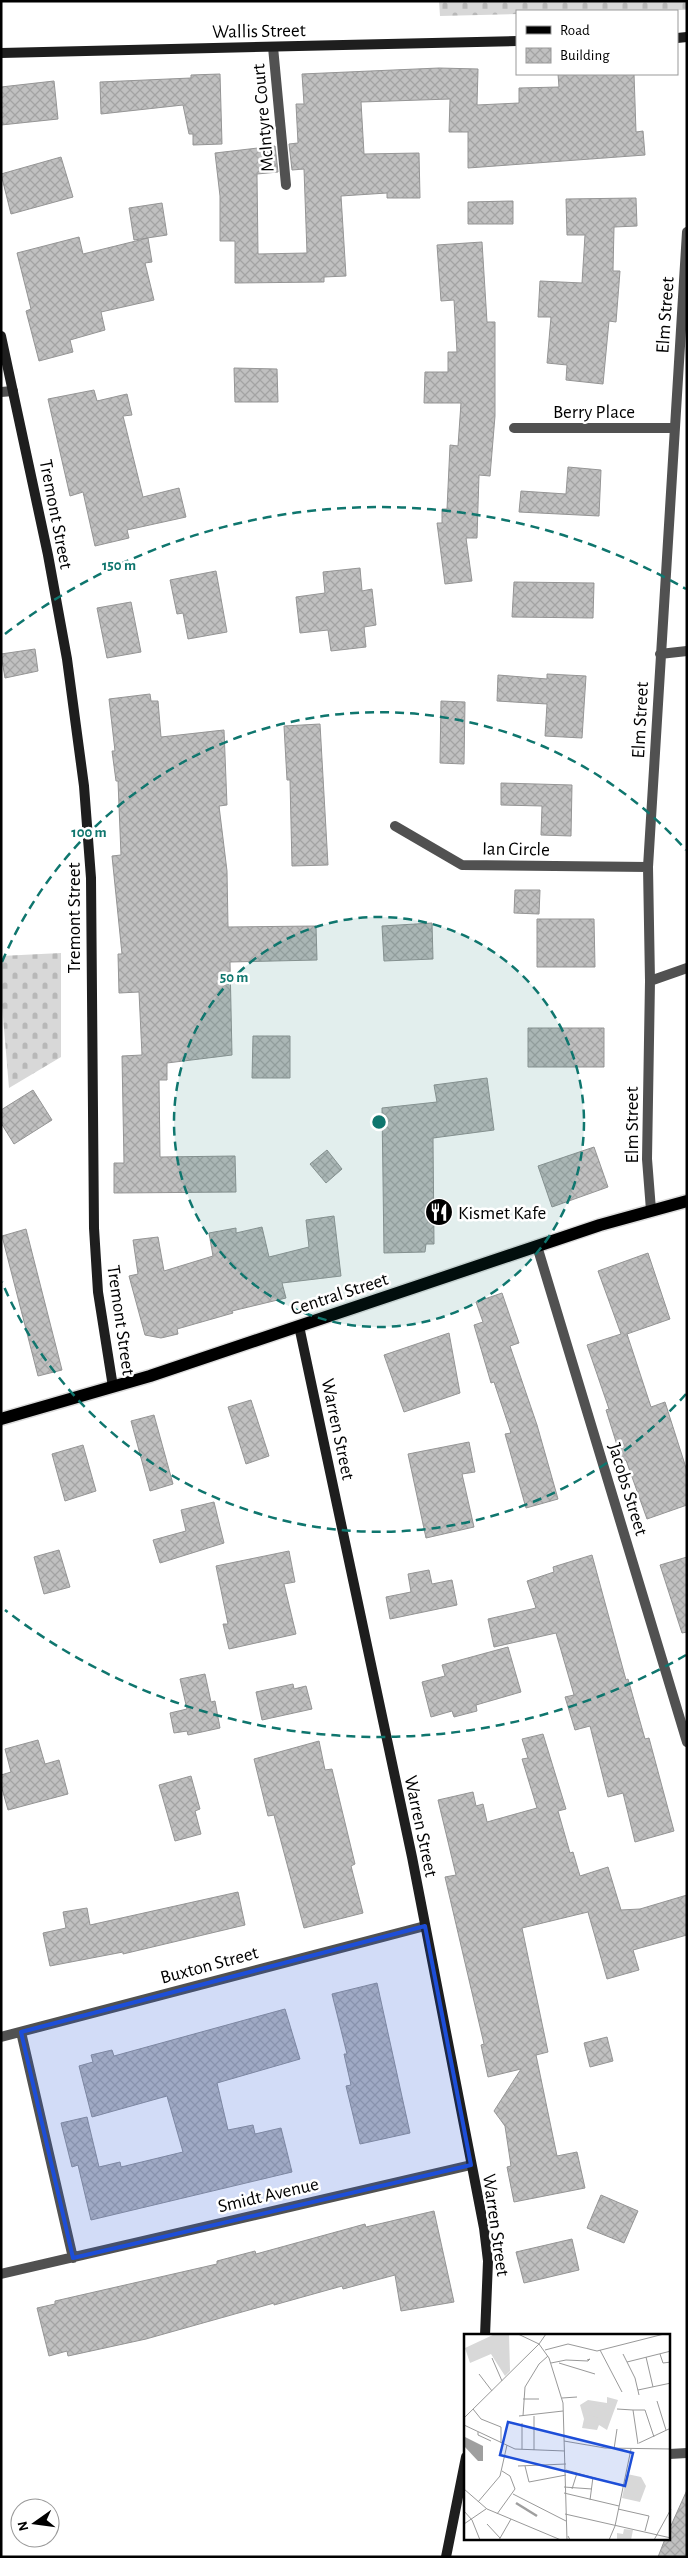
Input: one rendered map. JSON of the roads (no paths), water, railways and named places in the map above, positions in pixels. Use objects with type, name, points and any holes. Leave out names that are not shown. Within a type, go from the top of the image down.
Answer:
[{"type":"main road","name":"Central Street","points":[[1,1419],[113,1387],[538,1246],[651,1210],[687,1201]]},
{"type":"street","name":"Wallis Street","points":[[1,54],[516,41]]},
{"type":"street","name":"McIntyre Court","points":[[273,47],[286,185]]},
{"type":"street","name":"Elm Street","points":[[651,1210],[647,1159],[650,981],[648,868],[687,232]]},
{"type":"street","name":"Tremont Street","points":[[1,336],[37,496],[67,659],[87,815],[91,878],[94,1228],[98,1292],[113,1387]]},
{"type":"street","points":[[1,392],[13,391]]},
{"type":"street","name":"Berry Place","points":[[514,428],[674,428]]},
{"type":"street","points":[[660,654],[687,651]]},
{"type":"street","name":"Ian Circle","points":[[394,826],[462,865],[648,868]]},
{"type":"street","points":[[650,981],[687,968]]},
{"type":"street","name":"Jacobs Street","points":[[538,1246],[687,1742]]},
{"type":"street","name":"Warren Street","points":[[299,1326],[425,1926],[471,2165],[488,2261],[485,2334]]},
{"type":"street","name":"Buxton Street","points":[[1,2037],[425,1926]]},
{"type":"street","points":[[21,2032],[73,2258]]},
{"type":"street","name":"Smidt Avenue","points":[[1,2274],[471,2165]]},
{"type":"street","points":[[670,2454],[687,2453]]},
{"type":"street","points":[[446,2557],[464,2466]]},
{"type":"place","name":"Kismet Kafe","points":[[439,1212]]}]
